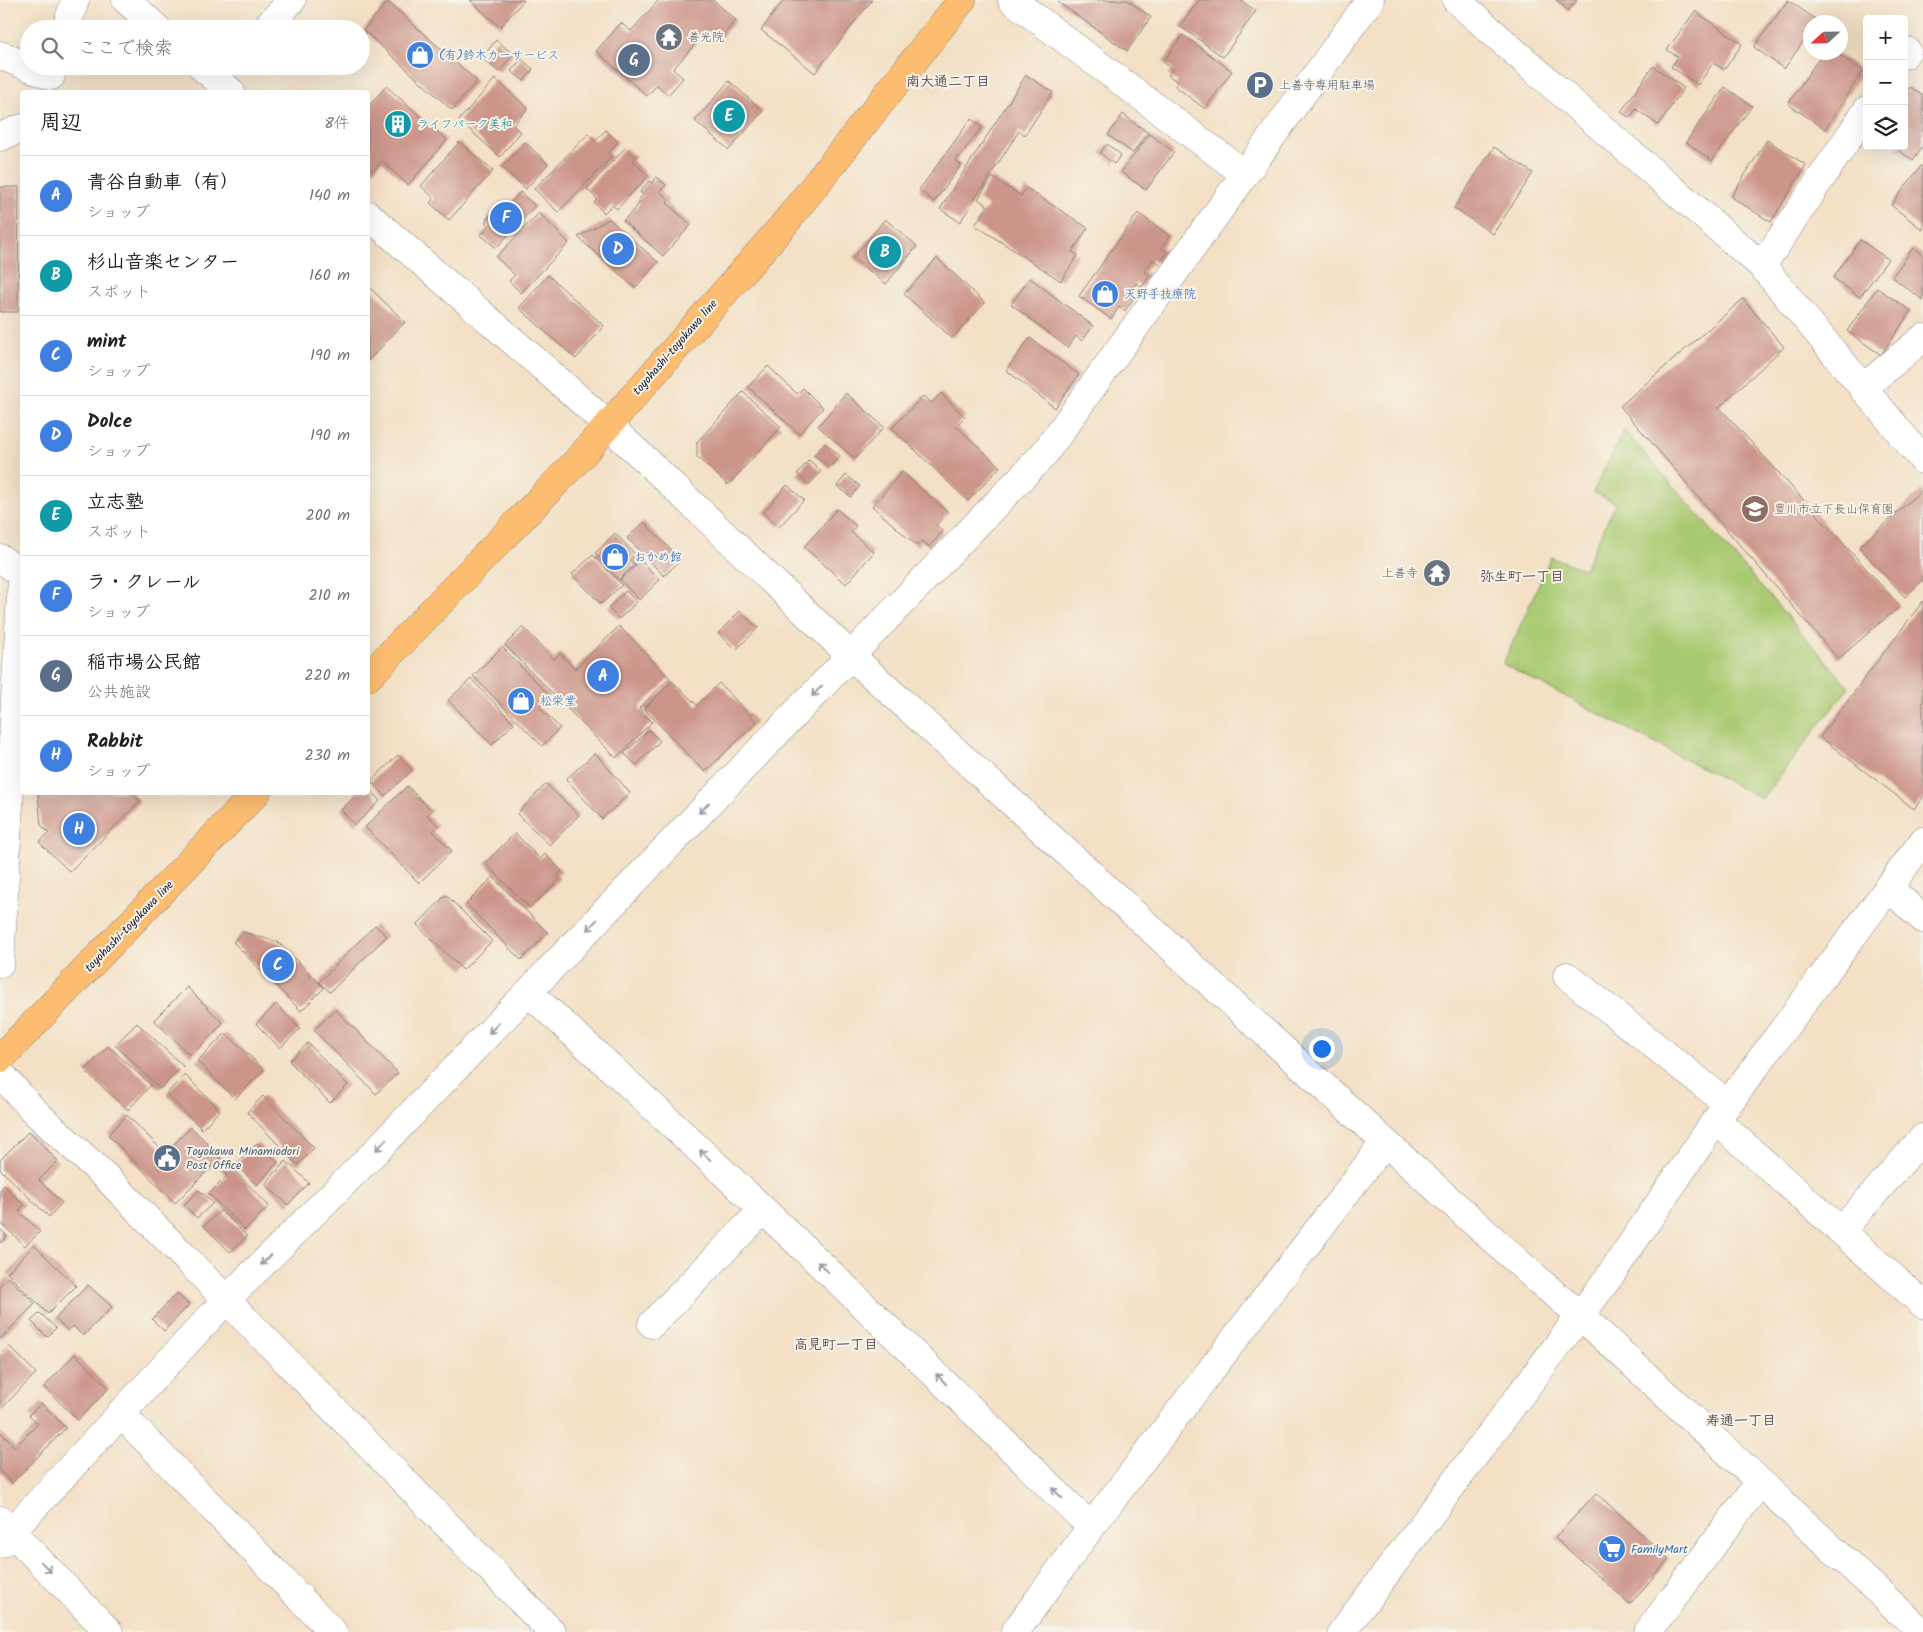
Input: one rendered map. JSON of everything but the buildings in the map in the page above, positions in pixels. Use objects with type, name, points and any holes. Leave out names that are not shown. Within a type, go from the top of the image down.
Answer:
[{"type":"main road","name":"toyohashi-toyokawa line","points":[[370,675],[569,469],[781,228],[962,0]]},
{"type":"main road","name":"toyohashi-toyokawa line","points":[[0,1059],[253,795]]},
{"type":"street","points":[[69,20],[75,0]]},
{"type":"street","points":[[126,0],[148,20]]},
{"type":"street","points":[[273,20],[292,0]]},
{"type":"street","points":[[1012,0],[1245,174]]},
{"type":"street","points":[[109,1632],[4,1532],[120,1414],[225,1301],[373,1154],[1044,454],[1370,0]]},
{"type":"street","points":[[1456,0],[1762,266],[1923,460]]},
{"type":"street","points":[[0,55],[20,64]]},
{"type":"street","points":[[1762,266],[1863,116]]},
{"type":"street","points":[[0,137],[20,129]]},
{"type":"street","points":[[371,225],[547,370],[608,425],[850,655],[1385,1142],[1539,1281],[1580,1315],[1922,1632]]},
{"type":"street","points":[[1864,388],[1923,338]]},
{"type":"street","points":[[0,558],[20,573]]},
{"type":"street","points":[[0,603],[20,578]]},
{"type":"street","points":[[0,963],[20,610]]},
{"type":"street","points":[[1342,1632],[1580,1315],[1722,1112],[1923,841]]},
{"type":"street","points":[[1888,887],[1923,919]]},
{"type":"street","points":[[1567,976],[1722,1112],[1841,1231],[1923,1304]]},
{"type":"street","points":[[528,992],[649,1102],[911,1350],[1091,1527]]},
{"type":"street","points":[[0,1073],[32,1109],[106,1177],[225,1301],[392,1467],[551,1632]]},
{"type":"street","points":[[1841,1231],[1923,1138]]},
{"type":"street","points":[[1015,1632],[1091,1527],[1385,1142]]},
{"type":"street","points":[[652,1324],[763,1210]]},
{"type":"street","points":[[120,1414],[333,1632]]},
{"type":"street","points":[[1648,1632],[1760,1482]]},
{"type":"green space","points":[[1624,430],[1849,687],[1762,799],[1503,664],[1551,557],[1584,569],[1616,503],[1593,492]]},
{"type":"place","name":"善光院","points":[[669,37]]},
{"type":"place","name":"(有)鈴木カーサービス","points":[[420,55]]},
{"type":"place","name":"稲市場公民館","points":[[634,60]]},
{"type":"place","name":"上善寺専用駐車場","points":[[1260,85]]},
{"type":"place","name":"立志塾","points":[[729,116]]},
{"type":"place","name":"ライフパーク美和","points":[[398,124]]},
{"type":"place","name":"ラ・クレール","points":[[506,218]]},
{"type":"place","name":"Dolce","points":[[618,249]]},
{"type":"place","name":"杉山音楽センター","points":[[885,252]]},
{"type":"place","name":"天野手技療院","points":[[1105,294]]},
{"type":"place","name":"豊川市立下長山保育園","points":[[1755,509]]},
{"type":"place","name":"おかめ館","points":[[615,557]]},
{"type":"place","name":"上善寺","points":[[1437,573]]},
{"type":"place","name":"青谷自動車（有）","points":[[603,676]]},
{"type":"place","name":"松栄堂","points":[[521,701]]},
{"type":"place","name":"Rabbit","points":[[79,829]]},
{"type":"place","name":"mint","points":[[278,965]]},
{"type":"place","name":"Toyokawa Minamiodori Post Office","points":[[167,1158]]},
{"type":"place","name":"FamilyMart","points":[[1612,1549]]},
{"type":"district","name":"南大通二丁目","points":[[948,81]]},
{"type":"district","name":"弥生町一丁目","points":[[1522,576]]},
{"type":"district","name":"高見町一丁目","points":[[836,1344]]},
{"type":"district","name":"寿通一丁目","points":[[1741,1420]]}]
